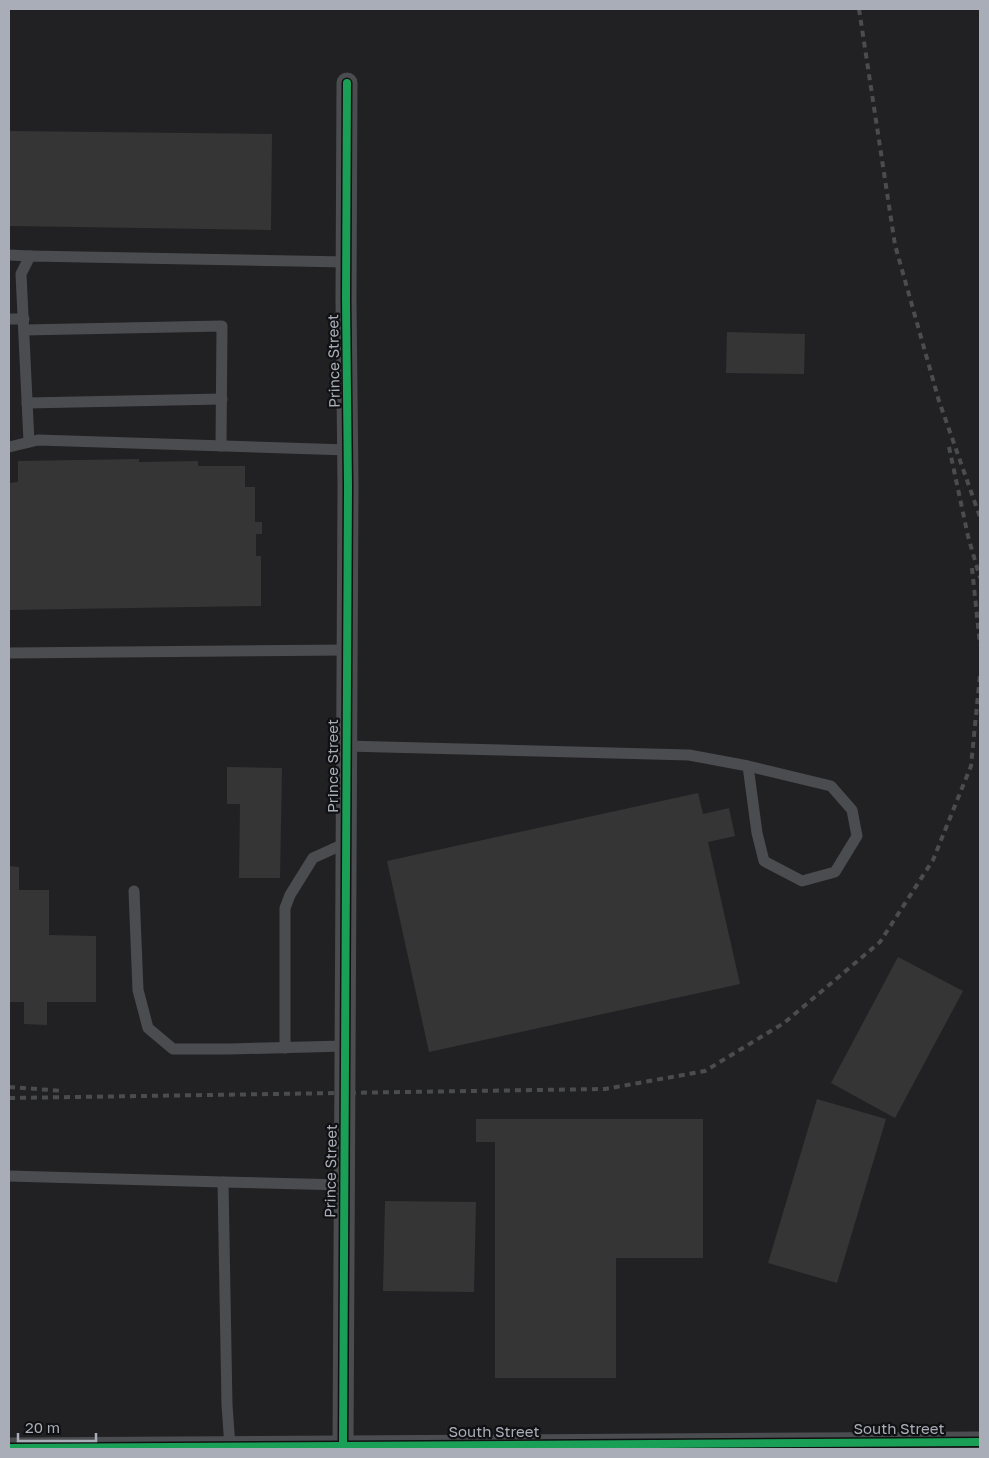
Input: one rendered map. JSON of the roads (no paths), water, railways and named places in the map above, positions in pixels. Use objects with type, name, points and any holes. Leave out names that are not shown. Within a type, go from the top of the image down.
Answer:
[{"type":"street","name":"Prince Street","points":[[343,1448],[348,450],[347,83]]},
{"type":"street","name":"South Street","points":[[9,1448],[159,1446],[343,1448],[980,1442]]},
{"type":"lane","points":[[9,254],[30,256],[346,262]]},
{"type":"lane","points":[[29,442],[21,274],[30,256]]},
{"type":"lane","points":[[9,319],[24,324],[222,326],[221,446]]},
{"type":"lane","points":[[27,403],[222,399]]},
{"type":"lane","points":[[9,447],[38,440],[348,450]]},
{"type":"lane","points":[[9,654],[347,650]]},
{"type":"lane","points":[[346,746],[689,755],[748,766],[831,786],[852,810],[856,836],[835,872],[802,881],[764,861],[757,833],[748,766]]},
{"type":"lane","points":[[284,1048],[285,908],[290,895],[312,858],[346,843]]},
{"type":"lane","points":[[134,891],[138,990],[148,1028],[173,1049],[345,1046]]},
{"type":"lane","points":[[9,1176],[344,1185]]},
{"type":"lane","points":[[223,1182],[227,1395],[230,1447]]},
{"type":"railway","points":[[859,9],[895,245],[939,401],[980,517]]},
{"type":"railway","points":[[949,447],[968,536],[980,578]]},
{"type":"railway","points":[[972,568],[980,645]]},
{"type":"railway","points":[[9,1098],[605,1089],[705,1071],[784,1023],[880,942],[933,860],[971,766],[980,675]]},
{"type":"railway","points":[[9,1087],[64,1091]]}]
